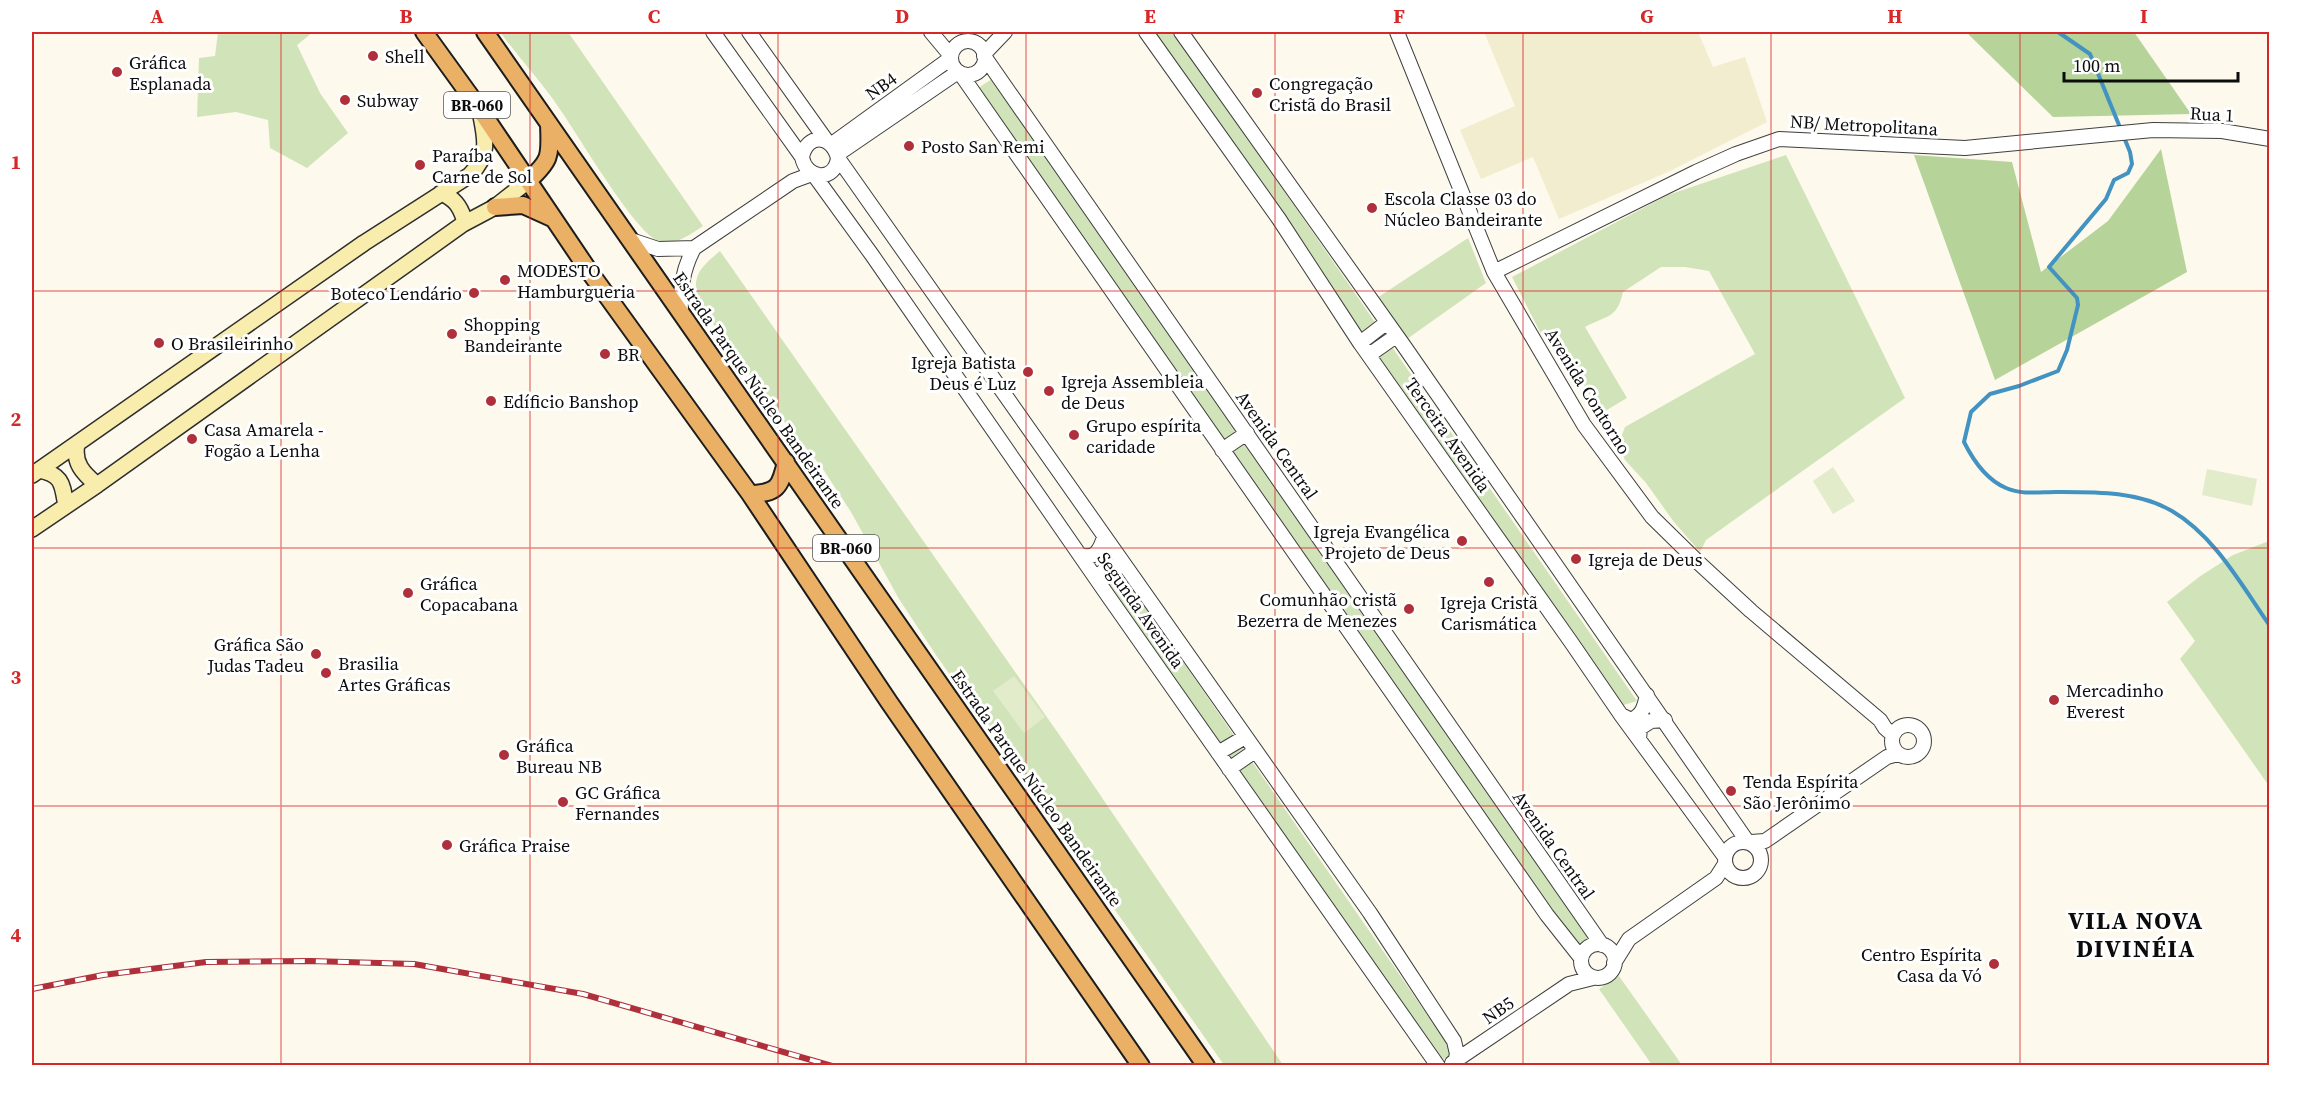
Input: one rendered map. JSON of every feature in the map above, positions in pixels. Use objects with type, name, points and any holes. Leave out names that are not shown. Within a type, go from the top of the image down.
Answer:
[{"type":"highway","name":"BR-060","points":[[424,32],[479,108],[589,271],[750,494],[889,702],[1141,1065]]},
{"type":"highway","name":"Estrada Parque Núcleo Bandeirante","points":[[485,32],[1206,1065]]},
{"type":"highway","points":[[528,181],[548,160],[549,123]]},
{"type":"highway","points":[[495,207],[523,205],[555,220]]},
{"type":"highway","points":[[750,494],[770,492],[776,488],[781,482],[786,462]]},
{"type":"main road","points":[[35,473],[205,353],[470,175],[479,166],[485,152],[486,141],[479,108]]},
{"type":"main road","points":[[32,529],[97,486],[463,224],[495,207],[528,181]]},
{"type":"main road","points":[[441,193],[452,198],[457,204],[464,219],[463,224]]},
{"type":"main road","points":[[77,444],[74,456],[78,466],[97,486]]},
{"type":"main road","points":[[35,473],[53,473],[59,480],[66,506]]},
{"type":"street","points":[[713,32],[802,159],[806,169],[813,175]]},
{"type":"street","name":"Segunda Avenida","points":[[749,32],[915,264],[1104,537],[1370,913],[1454,1041]]},
{"type":"street","points":[[931,32],[951,57],[959,73],[1222,450],[1547,915],[1581,960],[1584,971],[1593,978],[1605,978],[1611,973],[1614,963],[1629,939]]},
{"type":"street","points":[[977,46],[999,32]]},
{"type":"street","points":[[977,46],[1005,32]]},
{"type":"street","name":"Terceira Avenida","points":[[1146,32],[1279,219],[1360,343],[1725,860]]},
{"type":"street","name":"Terceira Avenida","points":[[1182,32],[1647,695],[1756,845]]},
{"type":"street","name":"Avenida Contorno","points":[[1397,32],[1494,272],[1584,425],[1652,517],[1700,564],[1880,720],[1890,722],[1894,744],[1756,845]]},
{"type":"street","points":[[951,57],[957,45],[967,41],[977,46]]},
{"type":"street","points":[[959,73],[970,74],[979,70],[977,46]]},
{"type":"street","name":"Avenida Central","points":[[977,46],[1603,945]]},
{"type":"street","name":"NB4","points":[[833,149],[951,57]]},
{"type":"street","name":"NB4","points":[[833,149],[959,73]]},
{"type":"street","name":"NB/ Metropolitana","points":[[1494,272],[1696,172],[1736,154],[1779,139],[1965,148],[2153,130]]},
{"type":"street","name":"Rua 1","points":[[2153,130],[2222,131],[2270,139]]},
{"type":"street","points":[[681,312],[680,293],[685,265],[694,248],[793,181],[831,173],[837,163],[833,149],[819,140],[807,145],[793,181]]},
{"type":"street","name":"Segunda Avenida","points":[[813,175],[872,255],[1438,1065]]},
{"type":"street","points":[[631,240],[658,249],[694,248]]},
{"type":"street","points":[[1360,343],[1386,323]]},
{"type":"street","points":[[1369,355],[1396,336]]},
{"type":"street","points":[[1222,450],[1247,433]]},
{"type":"street","points":[[1080,555],[1087,557],[1095,555],[1104,537]]},
{"type":"street","points":[[1100,583],[1100,574],[1107,568],[1124,565]]},
{"type":"street","points":[[1621,715],[1631,720],[1638,717],[1644,710],[1647,695]]},
{"type":"street","points":[[1640,739],[1640,728],[1651,721],[1665,720]]},
{"type":"street","points":[[1218,753],[1245,737]]},
{"type":"street","points":[[1229,769],[1255,751]]},
{"type":"street","points":[[1581,960],[1587,948],[1594,944],[1603,945],[1629,939],[1716,878],[1729,848],[1737,842],[1756,845],[1761,866],[1756,874],[1748,878],[1735,876],[1716,878]]},
{"type":"street","points":[[1725,860],[1728,871],[1735,876]]},
{"type":"street","points":[[1603,945],[1613,955],[1614,963]]},
{"type":"street","name":"NB5","points":[[1569,984],[1581,960]]},
{"type":"street","name":"NB5","points":[[1452,1064],[1569,984],[1593,978]]},
{"type":"street","points":[[1454,1041],[1472,1050]]},
{"type":"street","points":[[1452,1064],[1457,1054],[1454,1041]]},
{"type":"shaded area","points":[[1484,32],[1698,32],[1713,67],[1745,57],[1767,122],[1670,171],[1559,219],[1533,157],[1481,179],[1460,130],[1515,106]]},
{"type":"green space","points":[[218,32],[313,32],[297,45],[320,93],[348,133],[307,168],[270,148],[268,120],[236,112],[197,117],[199,58],[215,56]]},
{"type":"green space","points":[[500,32],[568,32],[703,226],[682,239],[670,242],[657,240],[647,233],[606,180],[552,98]]},
{"type":"green space","points":[[1146,32],[1174,32],[1377,325],[1357,339]]},
{"type":"green space","points":[[1966,32],[2134,32],[2191,114],[2053,117]]},
{"type":"green space","points":[[992,79],[1590,940],[1576,952],[975,90]]},
{"type":"green space","points":[[2161,149],[2187,272],[1995,380],[1914,155],[2012,162],[2041,272],[2108,221]]},
{"type":"green space","points":[[1786,155],[1905,398],[1706,540],[1700,552],[1625,460],[1618,445],[1625,427],[1755,354],[1709,271],[1685,267],[1661,267],[1623,292],[1621,301],[1614,312],[1585,327],[1627,398],[1600,414],[1559,341],[1548,339],[1540,332],[1512,277],[1668,195]]},
{"type":"green space","points":[[1468,238],[1486,283],[1407,339],[1377,298]]},
{"type":"green space","points":[[720,251],[1065,743],[1283,1065],[1224,1065],[936,655],[899,599],[851,512],[821,466],[786,424],[700,306],[696,287],[698,274]]},
{"type":"green space","points":[[1390,344],[1637,701],[1620,706],[1372,358]]},
{"type":"green space","points":[[1833,467],[1855,501],[1833,514],[1813,481]]},
{"type":"green space","points":[[2207,469],[2257,479],[2252,506],[2202,495]]},
{"type":"green space","points":[[2270,541],[2269,786],[2180,659],[2195,641],[2167,602],[2199,577],[2233,555]]},
{"type":"green space","points":[[1123,575],[1453,1052],[1438,1064],[1105,585]]},
{"type":"green space","points":[[1014,676],[1045,717],[1024,733],[993,691]]},
{"type":"green space","points":[[1619,976],[1682,1065],[1652,1065],[1599,989]]},
{"type":"waterway","points":[[2058,32],[2090,54],[2130,152],[2132,164],[2128,173],[2114,180],[2106,199],[2049,267],[2077,298],[2078,305],[2067,350],[2058,371],[1990,394],[1971,412],[1964,442],[1987,475],[2006,488],[2018,492],[2116,494],[2159,504],[2172,511],[2187,521],[2215,548],[2270,626]]},
{"type":"railway","points":[[32,989],[103,975],[206,962],[311,961],[414,964],[583,994],[832,1066]]},
{"type":"place","name":"Shell","points":[[373,56]]},
{"type":"place","name":"Gráfica Esplanada","points":[[117,72]]},
{"type":"place","name":"Congregação Cristã do Brasil","points":[[1257,93]]},
{"type":"place","name":"Subway","points":[[345,100]]},
{"type":"place","name":"Posto San Remi","points":[[909,146]]},
{"type":"place","name":"Paraíba Carne de Sol","points":[[420,165]]},
{"type":"place","name":"Escola Classe 03 do Núcleo Bandeirante","points":[[1372,208]]},
{"type":"place","name":"MODESTO Hamburgueria","points":[[505,280]]},
{"type":"place","name":"Boteco Lendário","points":[[474,293]]},
{"type":"place","name":"Shopping Bandeirante","points":[[452,334]]},
{"type":"place","name":"O Brasileirinho","points":[[159,343]]},
{"type":"place","name":"BR","points":[[605,354]]},
{"type":"place","name":"Igreja Batista Deus é Luz","points":[[1028,372]]},
{"type":"place","name":"Igreja Assembleia de Deus","points":[[1049,391]]},
{"type":"place","name":"Edíficio Banshop","points":[[491,401]]},
{"type":"place","name":"Grupo espírita caridade","points":[[1074,435]]},
{"type":"place","name":"Casa Amarela - Fogão a Lenha","points":[[192,439]]},
{"type":"place","name":"Igreja Evangélica Projeto de Deus","points":[[1462,541]]},
{"type":"place","name":"Igreja de Deus","points":[[1576,559]]},
{"type":"place","name":"Igreja Cristã Carismática","points":[[1489,582]]},
{"type":"place","name":"Gráfica Copacabana","points":[[408,593]]},
{"type":"place","name":"Comunhão cristã Bezerra de Menezes","points":[[1409,609]]},
{"type":"place","name":"Gráfica São Judas Tadeu","points":[[316,654]]},
{"type":"place","name":"Brasilia Artes Gráficas","points":[[326,673]]},
{"type":"place","name":"Mercadinho Everest","points":[[2054,700]]},
{"type":"place","name":"Gráfica Bureau NB","points":[[504,755]]},
{"type":"place","name":"Tenda Espírita São Jerônimo","points":[[1731,791]]},
{"type":"place","name":"GC Gráfica Fernandes","points":[[563,802]]},
{"type":"place","name":"Gráfica Praise","points":[[447,845]]},
{"type":"place","name":"Centro Espírita Casa da Vó","points":[[1994,964]]},
{"type":"district","name":"VILA NOVA DIVINÉIA","points":[[2136,934]]}]
